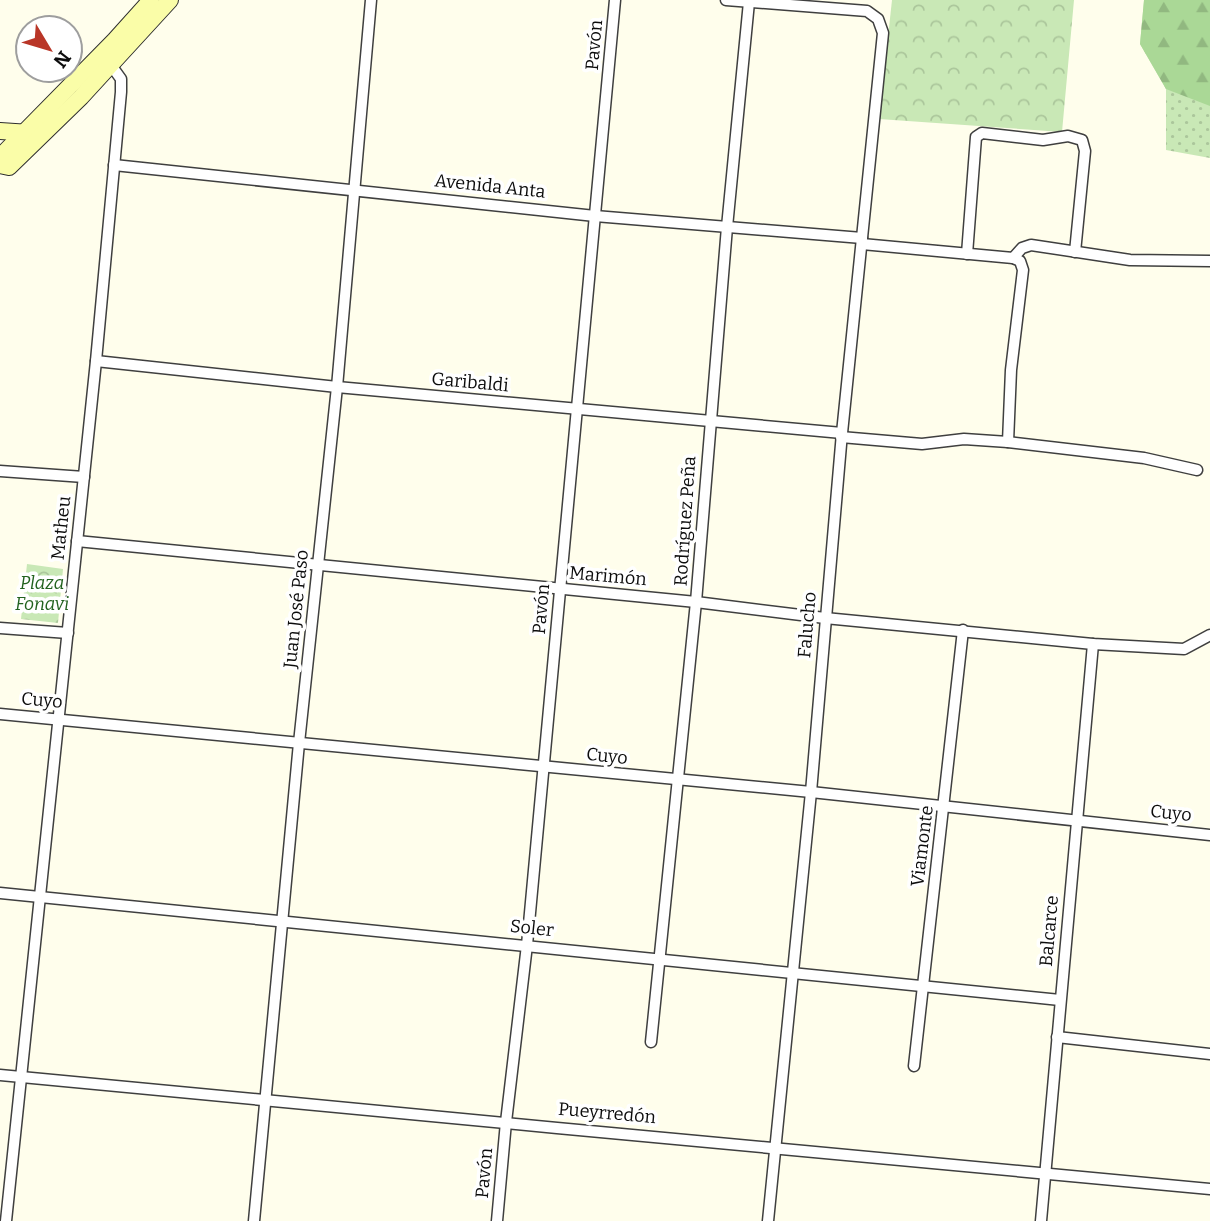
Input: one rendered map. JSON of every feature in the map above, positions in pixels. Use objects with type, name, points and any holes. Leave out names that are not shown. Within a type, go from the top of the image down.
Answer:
[{"type":"main road","points":[[2,166],[43,134],[151,0]]},
{"type":"main road","points":[[2,166],[24,133],[170,0]]},
{"type":"main road","points":[[0,131],[43,134]]},
{"type":"street","name":"Juan José Paso","points":[[254,1221],[299,743],[337,387],[371,0]]},
{"type":"street","name":"Pavón","points":[[498,1221],[506,1122],[527,946],[615,0]]},
{"type":"street","points":[[726,0],[749,2]]},
{"type":"street","name":"Falucho","points":[[749,2],[867,11],[878,19],[883,33],[841,435],[811,792],[768,1221]]},
{"type":"street","name":"Rodríguez Peña","points":[[651,1042],[696,602],[727,227],[749,2]]},
{"type":"street","name":"Matheu","points":[[6,1221],[42,897],[114,165],[121,79],[106,59]]},
{"type":"street","points":[[967,254],[976,137],[982,133],[1043,139],[1068,136],[1082,140],[1085,151],[1075,252]]},
{"type":"street","name":"Avenida Anta","points":[[114,165],[1013,258]]},
{"type":"street","points":[[1008,442],[1011,370],[1023,271],[1020,261],[1013,258],[1026,245],[1130,260],[1210,261]]},
{"type":"street","name":"Garibaldi","points":[[96,361],[922,444],[964,439],[1008,442],[1144,458],[1197,470]]},
{"type":"street","points":[[0,471],[84,477]]},
{"type":"street","name":"Marimón","points":[[77,541],[1093,644],[1184,649],[1210,635]]},
{"type":"street","points":[[0,628],[68,633]]},
{"type":"street","name":"Viamonte","points":[[914,1066],[963,630]]},
{"type":"street","name":"Balcarce","points":[[1041,1221],[1093,644]]},
{"type":"street","name":"Cuyo","points":[[0,714],[811,792],[1210,835]]},
{"type":"street","name":"Soler","points":[[0,893],[1060,1000]]},
{"type":"street","points":[[1058,1037],[1210,1054]]},
{"type":"street","name":"Pueyrredón","points":[[0,1075],[1210,1189]]},
{"type":"green space","points":[[892,0],[1074,0],[1062,132],[879,119]]},
{"type":"green space","points":[[1144,0],[1210,0],[1210,158],[1166,150],[1166,89],[1140,44]]},
{"type":"green space","points":[[1144,0],[1210,0],[1210,106],[1166,89],[1140,44]]},
{"type":"green space","name":"Plaza Fonavi","points":[[27,564],[63,569],[58,623],[21,619]]}]
